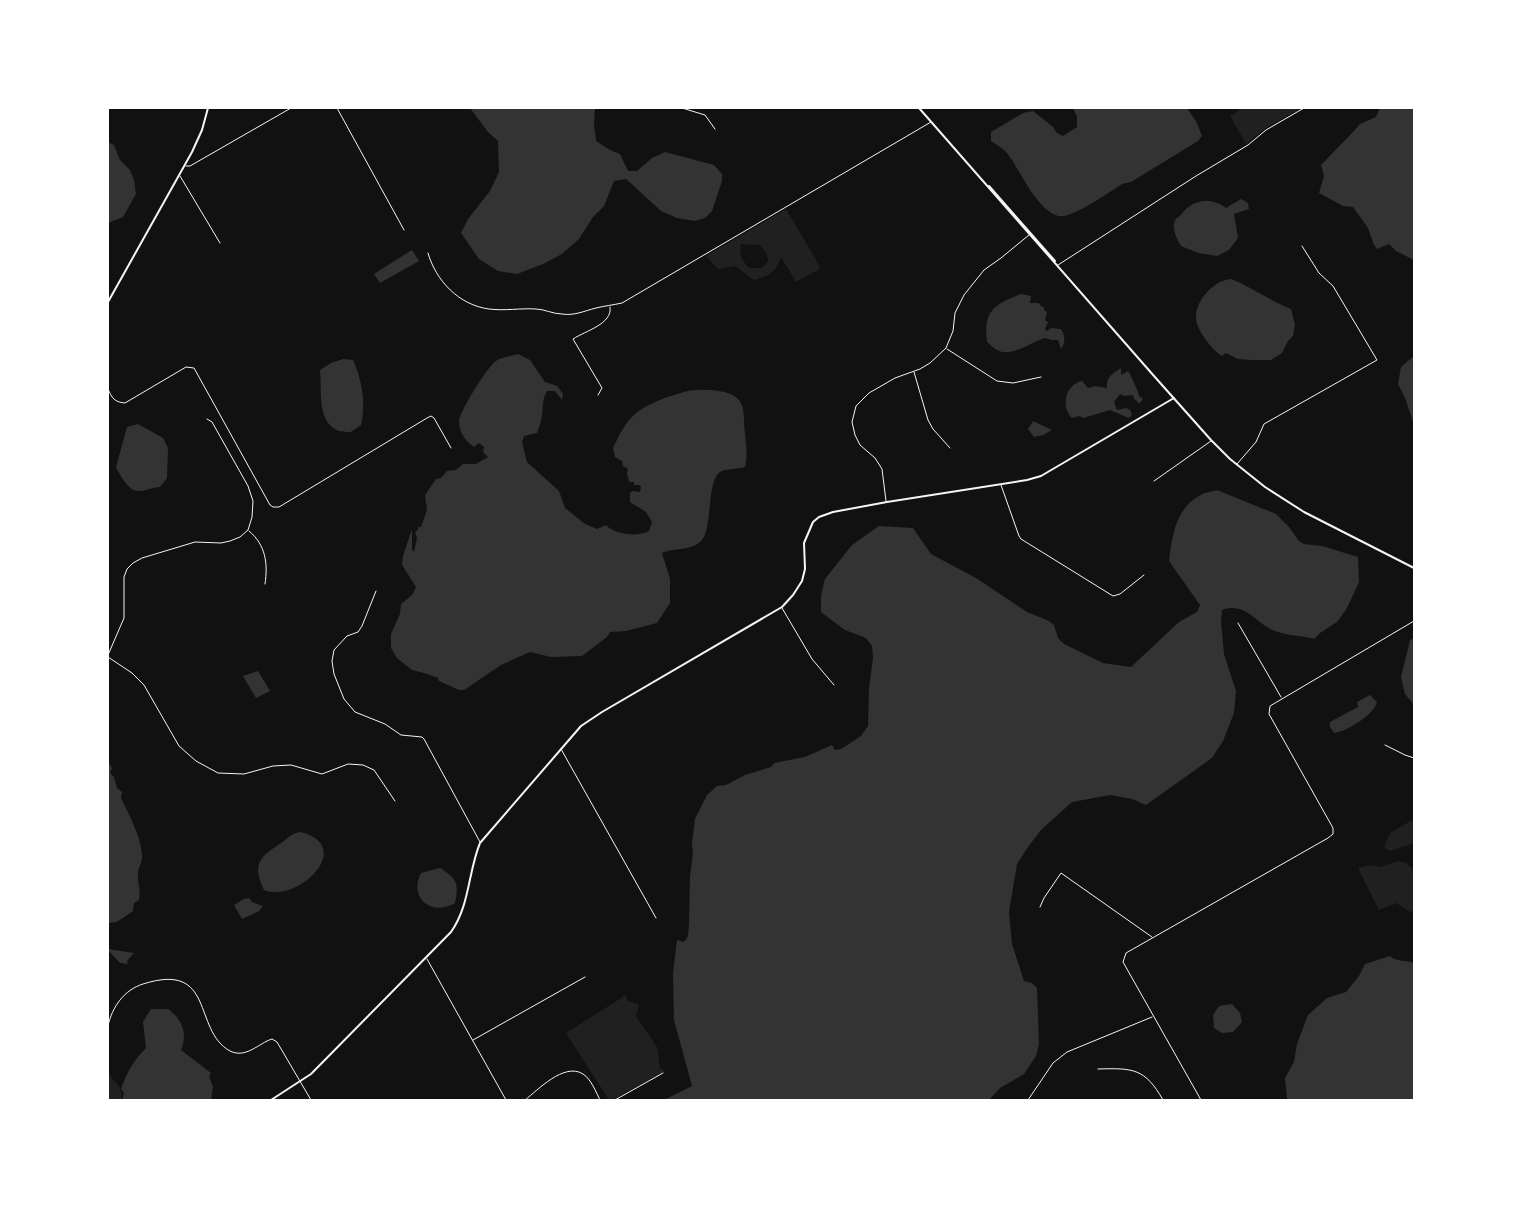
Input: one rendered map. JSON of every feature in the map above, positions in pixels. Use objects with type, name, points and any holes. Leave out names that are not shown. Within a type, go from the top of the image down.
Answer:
[{"type":"street","points":[[108,302],[180,176],[200,136],[208,108]]},
{"type":"street","points":[[185,166],[190,166],[291,108]]},
{"type":"street","points":[[337,108],[404,230]]},
{"type":"street","points":[[682,108],[705,115],[715,129]]},
{"type":"street","points":[[919,108],[1211,440],[1237,465],[1265,487],[1304,512],[1414,568]]},
{"type":"street","points":[[1057,265],[1248,145],[1266,130],[1304,108]]},
{"type":"street","points":[[428,253],[437,276],[462,299],[475,306],[502,310],[537,309],[569,314],[622,303],[932,122]]},
{"type":"street","points":[[180,176],[220,242]]},
{"type":"street","points":[[886,502],[882,469],[875,458],[860,445],[854,428],[853,413],[856,406],[868,393],[895,378],[914,372],[930,363],[946,348],[953,332],[955,313],[964,295],[984,270],[1030,234]]},
{"type":"street","points":[[1237,465],[1256,442],[1264,424],[1377,360],[1333,286],[1319,273],[1302,246]]},
{"type":"street","points":[[598,394],[602,388],[574,339],[606,320],[610,314],[610,306]]},
{"type":"street","points":[[946,348],[997,381],[1013,383],[1041,377]]},
{"type":"street","points":[[108,389],[114,400],[125,403],[186,367],[194,368],[260,489],[273,507],[279,507],[431,416],[451,448]]},
{"type":"street","points":[[914,372],[928,420],[933,429],[950,448]]},
{"type":"street","points":[[271,1100],[311,1074],[451,932],[461,916],[474,858],[480,843],[581,726],[782,607],[802,581],[805,569],[804,543],[813,522],[833,512],[1027,480],[1041,476],[1174,398]]},
{"type":"street","points":[[207,419],[212,422],[248,486],[253,501],[252,517],[248,530],[240,537],[230,541],[221,543],[195,542],[142,558],[133,563],[127,569],[124,577],[124,618],[108,656],[132,673],[144,686],[180,746],[196,761],[218,773],[244,774],[273,766],[291,765],[322,774],[348,764],[363,765],[374,770],[395,801]]},
{"type":"street","points":[[1154,482],[1211,440]]},
{"type":"street","points":[[1001,484],[1019,536],[1047,556],[1113,596],[1120,594],[1144,575]]},
{"type":"street","points":[[248,530],[254,535],[264,554],[267,571],[265,584]]},
{"type":"street","points":[[376,590],[358,632],[347,636],[334,650],[332,661],[334,674],[349,706],[359,715],[385,724],[400,735],[422,737],[424,739],[480,843]]},
{"type":"street","points":[[782,607],[812,660],[834,685]]},
{"type":"street","points":[[1201,1100],[1123,962],[1126,953],[1333,834],[1333,828],[1269,714],[1270,706],[1414,622]]},
{"type":"street","points":[[1238,623],[1282,698]]},
{"type":"street","points":[[1385,745],[1414,758]]},
{"type":"street","points":[[560,749],[656,918]]},
{"type":"street","points":[[1040,907],[1061,873],[1152,938]]},
{"type":"street","points":[[426,958],[506,1100]]},
{"type":"street","points":[[472,1041],[585,977]]},
{"type":"street","points":[[108,1026],[114,1007],[130,990],[152,981],[164,979],[180,981],[191,988],[200,1001],[215,1036],[230,1051],[238,1054],[248,1052],[272,1039],[277,1042],[311,1100]]},
{"type":"street","points":[[1028,1100],[1059,1057],[1066,1052],[1153,1017]]},
{"type":"street","points":[[1098,1069],[1124,1068],[1140,1073],[1149,1080],[1163,1100]]},
{"type":"street","points":[[525,1100],[555,1076],[576,1071],[584,1074],[600,1100]]},
{"type":"street","points":[[615,1100],[663,1073]]},
{"type":"shaded area","points":[[470,108],[595,108],[596,141],[620,154],[628,171],[637,171],[652,158],[665,152],[714,165],[722,174],[722,181],[712,211],[705,218],[695,221],[677,218],[661,211],[626,179],[614,181],[604,206],[593,217],[579,239],[562,254],[517,274],[498,271],[479,259],[461,233],[468,219],[490,191],[499,172],[498,141],[488,132]]},
{"type":"shaded area","points":[[1073,108],[1187,108],[1196,121],[1202,136],[1198,141],[1131,182],[1122,184],[1075,212],[1058,216],[1040,203],[1006,152],[991,141],[991,132],[1023,113],[1033,111],[1053,127],[1057,133],[1063,136],[1077,127],[1077,117]]},
{"type":"shaded area","points":[[1243,108],[1301,108],[1266,128],[1246,144],[1230,116]]},
{"type":"shaded area","points":[[1380,108],[1414,108],[1414,260],[1396,251],[1389,244],[1377,249],[1368,228],[1353,207],[1343,206],[1319,193],[1324,176],[1321,165],[1360,124],[1376,117]]},
{"type":"shaded area","points":[[108,142],[114,145],[120,160],[130,170],[136,194],[123,217],[108,223]]},
{"type":"shaded area","points":[[1241,199],[1248,203],[1249,209],[1234,214],[1238,238],[1229,250],[1217,256],[1198,253],[1181,246],[1174,229],[1174,224],[1176,219],[1191,205],[1201,201],[1212,201],[1226,208]]},
{"type":"shaded area","points":[[786,209],[820,269],[796,282],[781,257],[772,273],[754,280],[735,266],[718,269],[706,256]],"holes":[[[741,244],[760,245],[767,254],[768,261],[762,268],[749,268],[741,257]]]},
{"type":"shaded area","points":[[412,250],[419,261],[380,283],[374,274]]},
{"type":"shaded area","points":[[1231,279],[1291,309],[1295,325],[1293,336],[1282,353],[1271,360],[1238,359],[1226,353],[1222,356],[1209,344],[1198,327],[1196,322],[1197,310],[1203,297],[1219,283]]},
{"type":"shaded area","points":[[1021,294],[1031,296],[1030,303],[1039,303],[1047,312],[1045,320],[1048,322],[1045,329],[1047,331],[1051,328],[1061,329],[1064,344],[1061,349],[1058,340],[1045,338],[1015,351],[1008,352],[997,350],[987,342],[987,323],[992,310],[1004,301]]},
{"type":"shaded area","points":[[518,354],[530,360],[545,382],[557,386],[563,394],[562,400],[555,391],[547,391],[543,400],[542,418],[537,433],[524,436],[522,442],[527,462],[559,491],[565,508],[585,524],[597,529],[606,525],[615,531],[627,534],[639,534],[649,531],[652,522],[646,512],[630,502],[630,493],[633,491],[640,492],[640,485],[634,485],[634,482],[629,482],[628,469],[623,466],[622,461],[615,457],[613,448],[624,427],[633,416],[643,408],[662,399],[687,391],[702,390],[720,391],[734,396],[739,400],[743,412],[746,463],[745,467],[722,471],[717,475],[712,492],[708,525],[702,540],[688,548],[662,553],[670,579],[670,603],[657,623],[626,631],[610,632],[607,637],[582,656],[551,657],[530,652],[501,665],[464,690],[459,690],[439,681],[438,678],[412,670],[397,658],[391,648],[391,634],[400,614],[401,604],[412,595],[416,587],[402,565],[403,556],[412,529],[412,549],[414,552],[417,538],[415,532],[418,530],[418,527],[421,527],[427,510],[425,495],[436,479],[441,478],[447,471],[456,470],[463,464],[476,464],[488,457],[483,452],[484,447],[479,443],[474,447],[463,436],[459,421],[474,390],[492,365],[501,358]]},
{"type":"shaded area","points":[[1414,356],[1414,425],[1398,384],[1401,367]]},
{"type":"shaded area","points":[[343,359],[353,360],[362,392],[361,425],[351,432],[338,431],[329,424],[325,418],[322,402],[320,370],[331,363]]},
{"type":"shaded area","points":[[1121,368],[1121,375],[1128,371],[1139,396],[1143,399],[1139,404],[1133,395],[1124,396],[1120,394],[1114,402],[1117,410],[1126,408],[1130,410],[1132,415],[1129,418],[1110,410],[1083,418],[1080,416],[1072,418],[1066,408],[1066,396],[1072,386],[1082,381],[1088,388],[1095,386],[1107,388],[1109,378]]},
{"type":"shaded area","points":[[1033,421],[1052,430],[1034,437],[1028,429]]},
{"type":"shaded area","points":[[138,424],[163,438],[168,448],[167,478],[160,487],[135,491],[128,486],[116,467],[127,427]]},
{"type":"shaded area","points":[[1217,490],[1276,514],[1299,541],[1304,544],[1322,546],[1358,557],[1359,582],[1347,608],[1337,622],[1314,639],[1275,631],[1245,611],[1230,608],[1222,610],[1224,654],[1236,691],[1234,713],[1223,741],[1212,758],[1146,805],[1132,799],[1110,795],[1072,802],[1041,830],[1028,847],[1017,864],[1009,912],[1012,944],[1024,981],[1032,983],[1037,988],[1039,1044],[1036,1056],[1024,1074],[1000,1088],[989,1100],[664,1100],[692,1086],[674,1020],[673,974],[677,940],[684,942],[688,936],[690,876],[695,819],[707,795],[717,786],[726,785],[745,775],[771,767],[774,763],[805,757],[832,745],[835,750],[841,749],[861,736],[868,726],[869,689],[873,658],[872,646],[866,638],[845,630],[821,612],[821,596],[825,579],[852,545],[879,526],[913,528],[931,554],[976,578],[1027,612],[1049,621],[1054,625],[1058,638],[1064,644],[1103,663],[1131,667],[1179,622],[1197,612],[1200,605],[1169,561],[1172,542],[1177,523],[1186,507],[1203,494]]},
{"type":"shaded area","points":[[1414,638],[1414,705],[1405,694],[1401,677],[1410,640]]},
{"type":"shaded area","points":[[258,671],[270,691],[256,698],[243,676]]},
{"type":"shaded area","points":[[1370,695],[1377,702],[1371,712],[1352,726],[1334,733],[1330,727],[1330,722],[1358,707],[1357,702]]},
{"type":"shaded area","points":[[108,761],[112,768],[110,773],[114,777],[117,788],[122,792],[121,798],[137,832],[142,857],[138,873],[139,900],[134,903],[133,911],[117,922],[108,923]]},
{"type":"shaded area","points":[[1414,819],[1414,843],[1391,851],[1384,848],[1390,833]]},
{"type":"shaded area","points":[[301,832],[317,839],[323,849],[322,861],[316,872],[305,882],[291,889],[277,892],[264,890],[258,869],[261,859],[291,835]]},
{"type":"shaded area","points":[[1398,861],[1406,863],[1414,870],[1414,911],[1410,912],[1396,903],[1379,910],[1358,868],[1371,865],[1380,867]]},
{"type":"shaded area","points":[[440,868],[453,879],[457,891],[455,903],[438,908],[424,903],[418,890],[418,882],[421,873]]},
{"type":"shaded area","points":[[249,898],[252,902],[263,906],[259,911],[242,919],[234,905]]},
{"type":"shaded area","points":[[108,949],[134,953],[127,961],[128,964],[120,963]]},
{"type":"shaded area","points":[[1390,956],[1414,963],[1414,1100],[1287,1100],[1285,1078],[1294,1062],[1297,1044],[1308,1015],[1327,998],[1346,992],[1359,976],[1365,964]]},
{"type":"shaded area","points":[[624,993],[628,1001],[639,1004],[636,1016],[657,1047],[660,1068],[665,1071],[609,1100],[566,1033],[623,997]]},
{"type":"shaded area","points":[[1232,1004],[1240,1013],[1242,1022],[1233,1032],[1222,1033],[1214,1028],[1213,1015],[1219,1006]]},
{"type":"shaded area","points":[[151,1009],[168,1009],[177,1017],[184,1033],[181,1050],[211,1073],[209,1076],[213,1087],[211,1100],[122,1100],[124,1093],[121,1089],[126,1077],[134,1062],[146,1048],[143,1022]]},
{"type":"shaded area","points":[[108,1072],[120,1088],[121,1100],[108,1100]]}]
